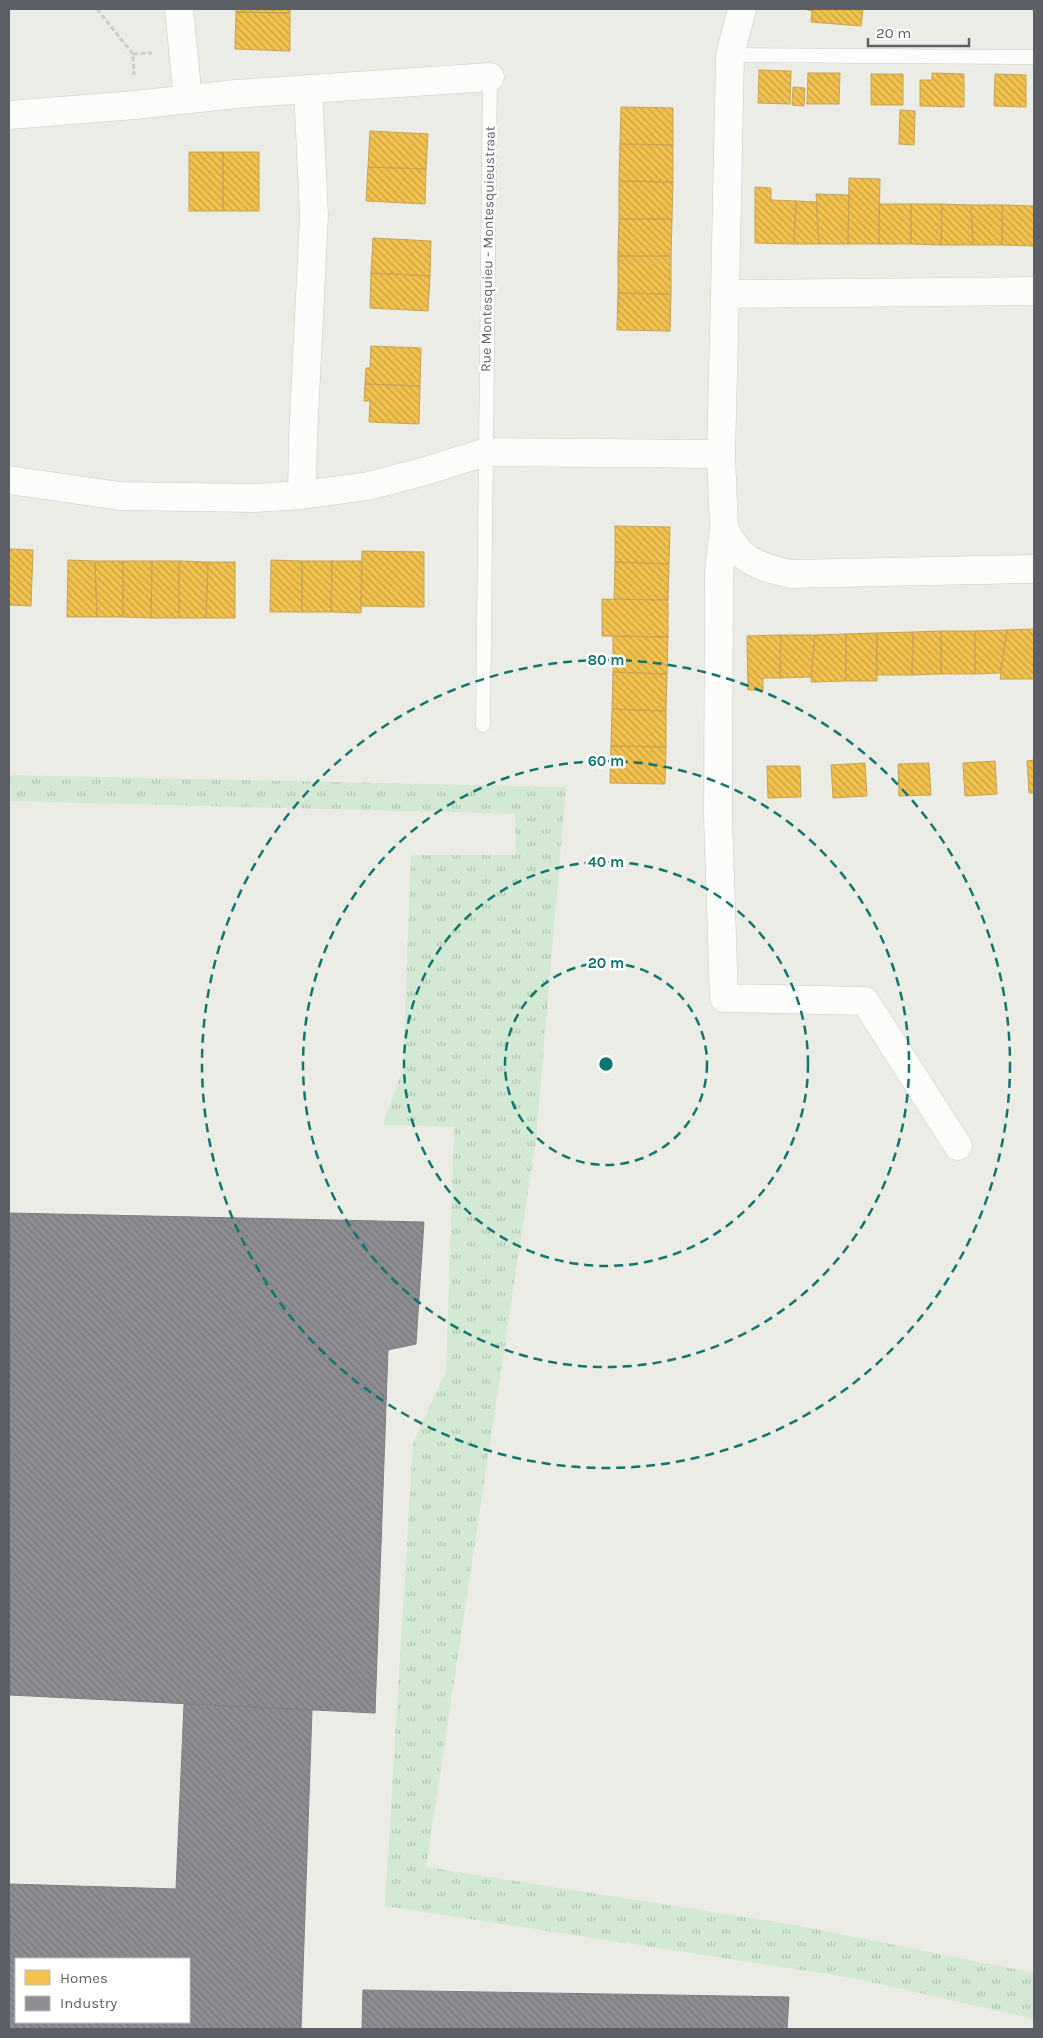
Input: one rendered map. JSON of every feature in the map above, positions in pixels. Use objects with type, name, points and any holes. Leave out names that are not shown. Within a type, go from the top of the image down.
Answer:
[{"type":"street","points":[[179,9],[188,99]]},
{"type":"street","points":[[742,9],[730,55],[721,454],[724,528],[719,573],[718,806],[724,998],[865,1001],[958,1146]]},
{"type":"street","name":"Rue Montesquieu - Montesquieustraat","points":[[9,115],[308,89],[490,77]]},
{"type":"street","points":[[302,495],[314,215],[308,89]]},
{"type":"street","points":[[725,294],[1034,291]]},
{"type":"street","points":[[9,480],[120,496],[254,498],[302,495],[368,486],[486,452],[721,454]]},
{"type":"street","points":[[724,528],[733,545],[755,565],[790,574],[1034,569]]},
{"type":"lane","points":[[730,55],[1034,57]]},
{"type":"lane","name":"Rue Montesquieu - Montesquieustraat","points":[[482,725],[490,77]]},
{"type":"path","points":[[98,9],[133,54],[135,105]]},
{"type":"green space","points":[[9,775],[566,787],[536,1139],[426,1867],[796,1925],[1034,1973],[1034,2019],[853,1978],[385,1906],[413,1443],[446,1371],[454,1127],[383,1125],[403,1068],[411,855],[516,855],[515,814],[9,801]]},
{"type":"building: Homes","points":[[236,9],[290,9],[290,13],[236,12]]},
{"type":"building: Homes","points":[[804,9],[863,9],[861,26],[811,22],[812,11]]},
{"type":"building: Homes","points":[[236,12],[290,13],[290,51],[235,49]]},
{"type":"building: Homes","points":[[759,70],[791,71],[790,104],[758,103]]},
{"type":"building: Homes","points":[[808,73],[840,73],[839,104],[807,104]]},
{"type":"building: Homes","points":[[932,73],[964,74],[964,107],[920,106],[920,80],[932,80]]},
{"type":"building: Homes","points":[[871,74],[903,74],[903,105],[871,105]]},
{"type":"building: Homes","points":[[995,74],[1026,75],[1026,107],[994,106]]},
{"type":"building: Homes","points":[[793,87],[805,88],[804,106],[792,105]]},
{"type":"building: Homes","points":[[621,107],[673,108],[673,145],[620,144]]},
{"type":"building: Homes","points":[[900,110],[915,111],[914,145],[899,144]]},
{"type":"building: Homes","points":[[370,131],[428,134],[426,169],[368,167]]},
{"type":"building: Homes","points":[[620,144],[673,145],[673,182],[619,181]]},
{"type":"building: Homes","points":[[189,152],[223,152],[223,211],[189,211]]},
{"type":"building: Homes","points":[[223,152],[259,152],[259,211],[223,211]]},
{"type":"building: Homes","points":[[368,167],[426,169],[425,204],[366,201]]},
{"type":"building: Homes","points":[[849,178],[880,179],[879,244],[848,244]]},
{"type":"building: Homes","points":[[619,181],[673,182],[672,219],[619,219]]},
{"type":"building: Homes","points":[[755,187],[771,188],[771,200],[796,201],[794,244],[755,243]]},
{"type":"building: Homes","points":[[816,194],[849,195],[848,244],[819,244]]},
{"type":"building: Homes","points":[[796,201],[816,202],[819,244],[794,244]]},
{"type":"building: Homes","points":[[879,204],[911,204],[911,244],[879,244]]},
{"type":"building: Homes","points":[[911,204],[942,204],[941,245],[911,244]]},
{"type":"building: Homes","points":[[942,204],[971,205],[973,245],[941,245]]},
{"type":"building: Homes","points":[[971,205],[1002,205],[1002,245],[973,245]]},
{"type":"building: Homes","points":[[1002,205],[1034,206],[1034,246],[1002,245]]},
{"type":"building: Homes","points":[[619,219],[672,219],[671,256],[618,256]]},
{"type":"building: Homes","points":[[373,238],[431,241],[430,276],[371,273]]},
{"type":"building: Homes","points":[[618,256],[671,256],[671,294],[618,293]]},
{"type":"building: Homes","points":[[371,273],[430,276],[428,311],[370,308]]},
{"type":"building: Homes","points":[[618,293],[671,294],[670,331],[617,330]]},
{"type":"building: Homes","points":[[371,346],[421,348],[420,386],[365,384],[366,368],[370,368]]},
{"type":"building: Homes","points":[[365,384],[420,386],[419,424],[369,422],[370,401],[364,401]]},
{"type":"building: Homes","points":[[615,526],[670,527],[669,564],[615,562]]},
{"type":"building: Homes","points":[[9,549],[33,550],[31,606],[9,605]]},
{"type":"building: Homes","points":[[362,551],[424,552],[424,607],[361,606]]},
{"type":"building: Homes","points":[[68,560],[95,561],[97,617],[67,617]]},
{"type":"building: Homes","points":[[271,560],[302,561],[302,612],[270,612]]},
{"type":"building: Homes","points":[[95,561],[123,561],[123,617],[97,617]]},
{"type":"building: Homes","points":[[123,561],[152,561],[151,618],[123,617]]},
{"type":"building: Homes","points":[[152,561],[179,561],[179,618],[151,618]]},
{"type":"building: Homes","points":[[179,561],[208,562],[206,618],[179,618]]},
{"type":"building: Homes","points":[[302,561],[332,561],[331,612],[302,612]]},
{"type":"building: Homes","points":[[332,561],[362,561],[361,613],[331,612]]},
{"type":"building: Homes","points":[[208,562],[235,562],[235,618],[206,618]]},
{"type":"building: Homes","points":[[615,562],[669,564],[668,600],[614,599]]},
{"type":"building: Homes","points":[[602,599],[668,600],[668,637],[602,636]]},
{"type":"building: Homes","points":[[1034,629],[1034,679],[1000,679],[1007,630]]},
{"type":"building: Homes","points":[[1007,630],[1000,673],[975,674],[975,631]]},
{"type":"building: Homes","points":[[941,631],[975,631],[975,674],[941,674]]},
{"type":"building: Homes","points":[[941,631],[941,674],[912,675],[913,632]]},
{"type":"building: Homes","points":[[913,632],[912,675],[876,675],[877,633]]},
{"type":"building: Homes","points":[[877,633],[877,681],[846,681],[846,634]]},
{"type":"building: Homes","points":[[846,634],[846,681],[811,682],[815,635]]},
{"type":"building: Homes","points":[[781,635],[815,635],[811,677],[780,678]]},
{"type":"building: Homes","points":[[781,635],[780,678],[763,678],[763,690],[748,690],[747,636]]},
{"type":"building: Homes","points":[[613,636],[668,637],[667,674],[613,672]]},
{"type":"building: Homes","points":[[613,672],[667,674],[666,711],[612,709]]},
{"type":"building: Homes","points":[[612,709],[666,711],[666,747],[611,746]]},
{"type":"building: Homes","points":[[611,746],[666,747],[665,784],[610,783]]},
{"type":"building: Homes","points":[[1034,760],[1034,793],[1029,793],[1027,761]]},
{"type":"building: Homes","points":[[995,761],[997,794],[965,796],[963,763]]},
{"type":"building: Homes","points":[[865,763],[867,796],[833,798],[831,765]]},
{"type":"building: Homes","points":[[929,763],[931,795],[899,796],[898,764]]},
{"type":"building: Homes","points":[[767,766],[800,766],[801,797],[768,798]]},
{"type":"building: Industry","points":[[9,1213],[424,1222],[416,1344],[388,1350],[375,1713],[9,1695]]},
{"type":"building: Industry","points":[[184,1704],[312,1710],[301,2029],[9,2029],[9,1884],[176,1889]]},
{"type":"building: Industry","points":[[363,1990],[789,1997],[787,2029],[362,2029]]}]
